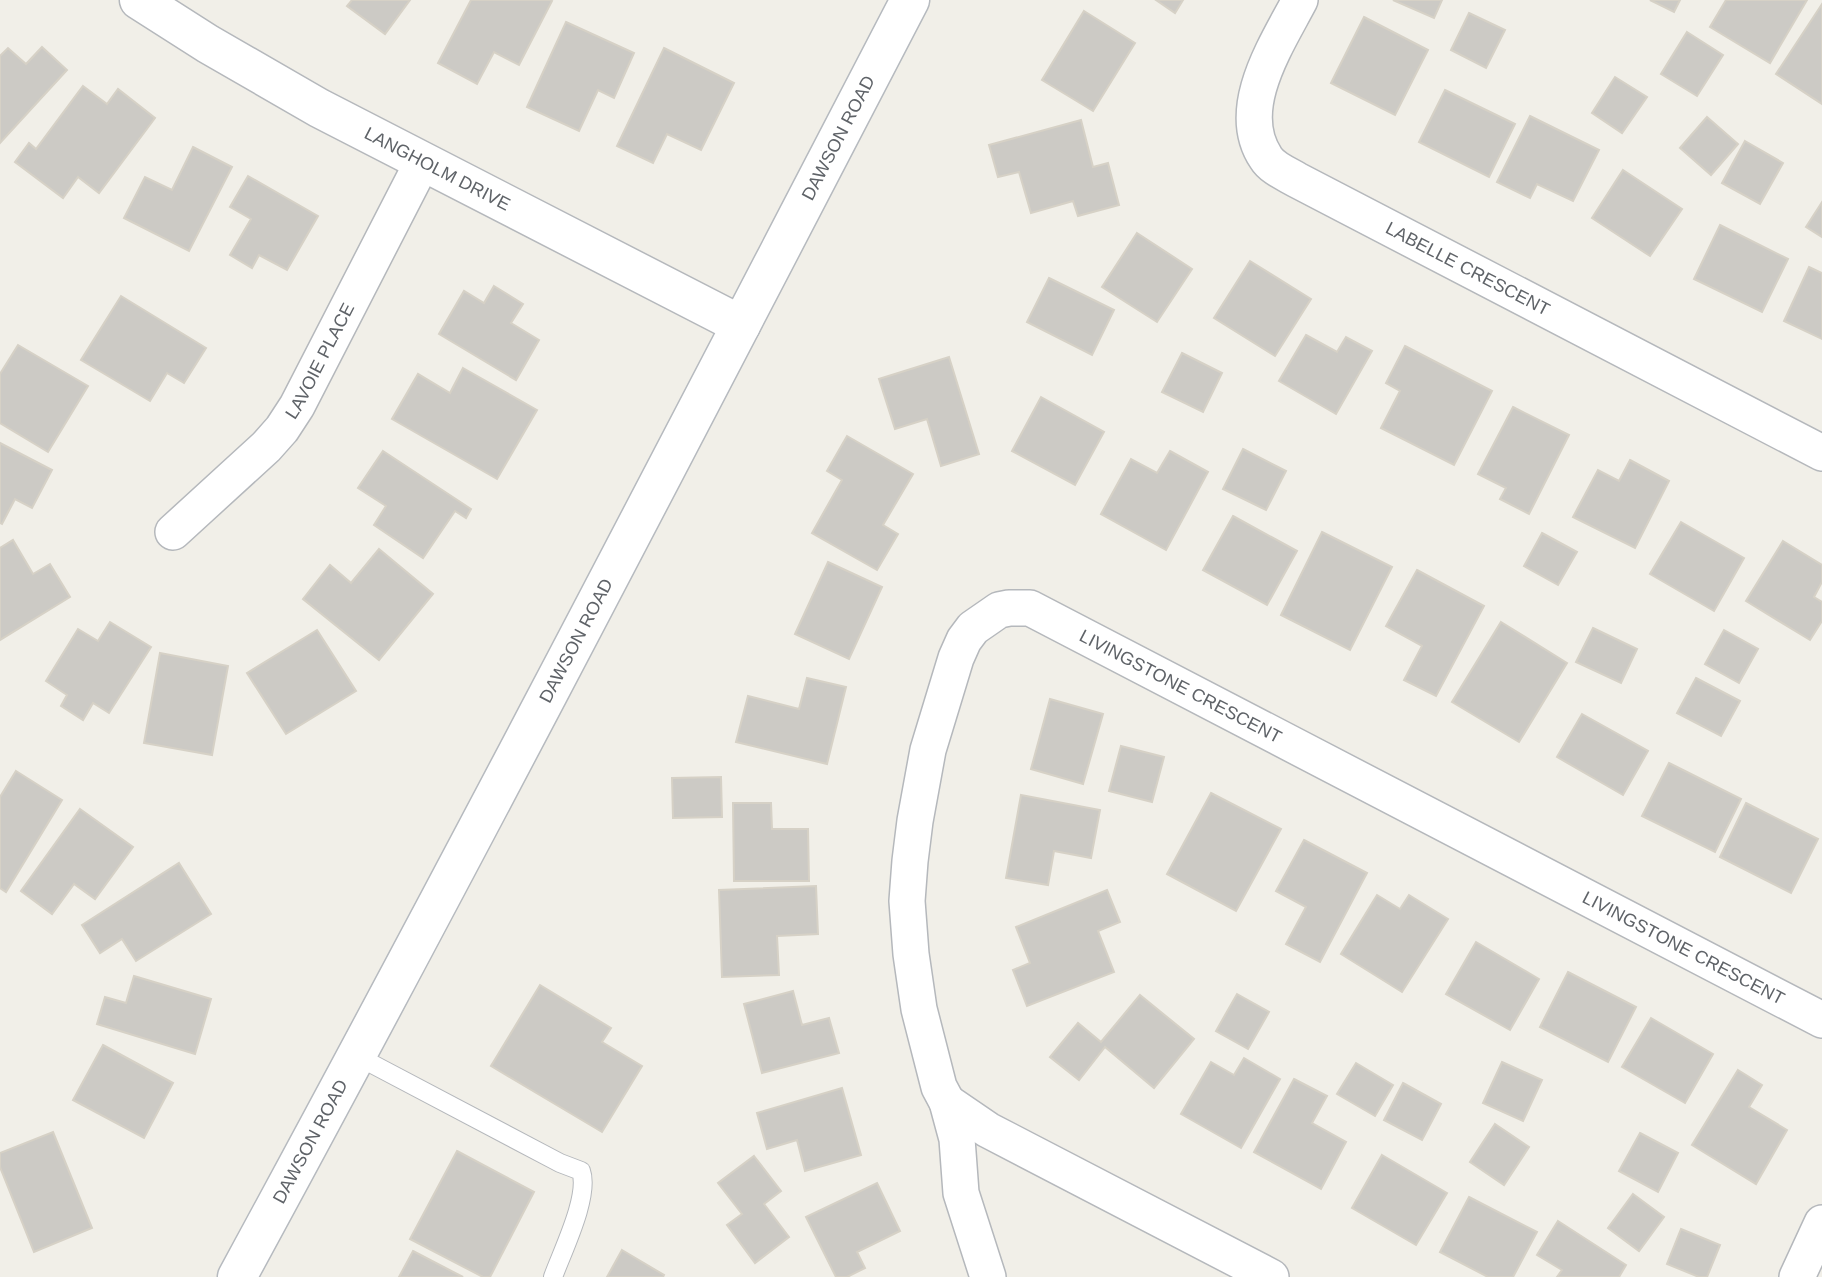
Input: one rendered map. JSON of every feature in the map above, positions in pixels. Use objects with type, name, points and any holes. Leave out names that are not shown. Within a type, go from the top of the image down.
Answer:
[{"type":"main road","name":"LANGHOLM DRIVE","points":[[139,0],[262,77],[319,108],[741,325]]},
{"type":"main road","name":"DAWSON ROAD","points":[[237,1277],[357,1056],[910,0]]},
{"type":"street","name":"LABELLE CRESCENT","points":[[1300,0],[1267,65],[1257,94],[1255,134],[1266,160],[1297,180],[1822,453]]},
{"type":"street","name":"LAVOIE PLACE","points":[[173,532],[282,429],[297,406],[423,161]]},
{"type":"street","name":"LIVINGSTONE CRESCENT","points":[[988,1277],[961,1193],[957,1139],[947,1102],[939,1087],[919,1009],[907,901],[915,821],[928,750],[956,658],[973,628],[993,614],[1009,608],[1030,608],[1822,1020]]},
{"type":"street","points":[[947,1102],[988,1130],[1271,1277]]},
{"type":"street","points":[[1797,1277],[1822,1223]]},
{"type":"lane","points":[[357,1056],[560,1163],[581,1171],[584,1180],[579,1208],[553,1277]]},
{"type":"building","points":[[352,0],[410,0],[385,34],[347,6]]},
{"type":"building","points":[[471,0],[552,1],[519,65],[494,52],[477,84],[438,63]]},
{"type":"building","points":[[1156,0],[1183,0],[1175,13]]},
{"type":"building","points":[[1393,0],[1442,0],[1434,18]]},
{"type":"building","points":[[1650,0],[1680,0],[1674,12]]},
{"type":"building","points":[[1726,0],[1807,0],[1770,63],[1710,27]]},
{"type":"building","points":[[1822,4],[1822,104],[1776,74]]},
{"type":"building","points":[[1084,11],[1135,43],[1093,111],[1042,80]]},
{"type":"building","points":[[1469,13],[1505,30],[1486,68],[1451,50]]},
{"type":"building","points":[[1364,17],[1428,50],[1395,115],[1331,83]]},
{"type":"building","points":[[566,22],[634,53],[614,98],[598,90],[579,131],[527,107]]},
{"type":"building","points":[[1687,32],[1723,55],[1697,96],[1661,74]]},
{"type":"building","points":[[42,47],[67,70],[0,143],[0,56],[8,48],[26,64]]},
{"type":"building","points":[[664,48],[734,83],[701,150],[667,134],[653,163],[617,146]]},
{"type":"building","points":[[1615,77],[1647,97],[1622,133],[1592,113]]},
{"type":"building","points":[[83,86],[107,104],[118,89],[155,118],[99,193],[78,177],[63,198],[15,162],[29,143],[36,149]]},
{"type":"building","points":[[1445,90],[1515,124],[1489,177],[1419,142]]},
{"type":"building","points":[[1530,116],[1599,150],[1573,201],[1537,184],[1530,198],[1497,182]]},
{"type":"building","points":[[1707,117],[1738,144],[1711,175],[1680,148]]},
{"type":"building","points":[[1081,120],[1093,167],[1108,163],[1119,205],[1078,216],[1073,201],[1031,213],[1019,172],[998,177],[989,145]]},
{"type":"building","points":[[1745,141],[1783,163],[1760,204],[1722,183]]},
{"type":"building","points":[[193,147],[232,167],[189,251],[124,218],[145,177],[172,190]]},
{"type":"building","points":[[1623,170],[1682,209],[1650,256],[1592,218]]},
{"type":"building","points":[[248,176],[318,216],[287,270],[259,255],[252,268],[230,255],[251,219],[230,207]]},
{"type":"building","points":[[1822,202],[1822,237],[1806,227]]},
{"type":"building","points":[[1720,225],[1788,259],[1762,312],[1694,279]]},
{"type":"building","points":[[1137,233],[1192,269],[1157,322],[1102,287]]},
{"type":"building","points":[[1250,261],[1311,299],[1275,356],[1214,318]]},
{"type":"building","points":[[1809,267],[1822,273],[1822,339],[1784,321]]},
{"type":"building","points":[[1049,278],[1114,310],[1092,355],[1027,322]]},
{"type":"building","points":[[494,286],[523,304],[511,323],[539,340],[516,380],[439,334],[464,291],[484,303]]},
{"type":"building","points":[[121,296],[206,348],[184,383],[167,373],[150,401],[81,360]]},
{"type":"building","points":[[1306,335],[1337,352],[1346,337],[1372,351],[1336,414],[1279,381]]},
{"type":"building","points":[[18,345],[88,386],[48,452],[0,423],[0,374]]},
{"type":"building","points":[[1405,346],[1492,391],[1454,465],[1381,428],[1400,391],[1386,383]]},
{"type":"building","points":[[1182,353],[1222,373],[1203,412],[1162,392]]},
{"type":"building","points":[[949,357],[979,454],[941,466],[927,419],[895,429],[879,379]]},
{"type":"building","points":[[463,368],[537,410],[497,479],[392,419],[418,374],[450,393]]},
{"type":"building","points":[[1041,397],[1104,432],[1075,485],[1012,451]]},
{"type":"building","points":[[1513,407],[1569,435],[1529,514],[1500,499],[1506,488],[1478,474]]},
{"type":"building","points":[[847,436],[913,474],[883,525],[898,534],[877,570],[812,533],[842,480],[827,471]]},
{"type":"building","points":[[0,443],[52,470],[32,508],[15,499],[2,524],[0,523]]},
{"type":"building","points":[[1243,449],[1286,471],[1266,510],[1223,489]]},
{"type":"building","points":[[383,451],[471,509],[466,518],[455,511],[423,558],[374,525],[386,506],[358,488]]},
{"type":"building","points":[[1170,451],[1208,472],[1166,550],[1101,514],[1131,459],[1157,473]]},
{"type":"building","points":[[1630,460],[1669,481],[1635,548],[1573,517],[1598,470],[1619,481]]},
{"type":"building","points":[[1233,516],[1297,551],[1267,605],[1203,570]]},
{"type":"building","points":[[1681,522],[1744,558],[1714,611],[1650,574]]},
{"type":"building","points":[[1322,532],[1392,567],[1350,650],[1281,615]]},
{"type":"building","points":[[1542,533],[1577,552],[1558,585],[1524,566]]},
{"type":"building","points":[[13,540],[33,574],[50,564],[70,597],[0,640],[0,548]]},
{"type":"building","points":[[1783,541],[1822,565],[1822,582],[1814,597],[1822,602],[1822,621],[1810,640],[1746,601]]},
{"type":"building","points":[[379,549],[433,594],[379,660],[303,599],[330,565],[351,583]]},
{"type":"building","points":[[828,562],[882,587],[849,659],[795,634]]},
{"type":"building","points":[[1417,570],[1484,606],[1436,696],[1404,680],[1422,646],[1386,626]]},
{"type":"building","points":[[110,622],[151,647],[109,713],[93,703],[83,720],[61,706],[67,695],[46,681],[78,629],[98,641]]},
{"type":"building","points":[[1501,622],[1567,663],[1519,742],[1452,702]]},
{"type":"building","points":[[1593,628],[1637,649],[1621,683],[1576,662]]},
{"type":"building","points":[[317,630],[356,691],[286,734],[247,673]]},
{"type":"building","points":[[1724,630],[1758,649],[1739,683],[1705,664]]},
{"type":"building","points":[[160,653],[228,666],[212,755],[144,743]]},
{"type":"building","points":[[807,678],[846,687],[827,764],[736,742],[748,696],[799,709]]},
{"type":"building","points":[[1696,678],[1740,701],[1721,736],[1677,713]]},
{"type":"building","points":[[1050,699],[1103,714],[1083,784],[1031,769]]},
{"type":"building","points":[[1582,714],[1648,751],[1623,795],[1557,757]]},
{"type":"building","points":[[1121,746],[1164,757],[1152,802],[1109,791]]},
{"type":"building","points":[[1669,763],[1741,799],[1715,852],[1642,816]]},
{"type":"building","points":[[16,771],[62,800],[6,892],[0,888],[0,797]]},
{"type":"building","points":[[721,777],[722,817],[673,818],[672,778]]},
{"type":"building","points":[[1211,793],[1281,829],[1236,911],[1167,874]]},
{"type":"building","points":[[1021,795],[1100,810],[1091,858],[1054,851],[1048,885],[1006,878]]},
{"type":"building","points":[[733,803],[771,803],[772,829],[808,829],[809,881],[734,881]]},
{"type":"building","points":[[1746,803],[1818,839],[1791,893],[1720,857]]},
{"type":"building","points":[[80,809],[133,847],[95,899],[74,884],[52,914],[21,891]]},
{"type":"building","points":[[1304,840],[1367,873],[1320,962],[1286,944],[1306,907],[1276,891]]},
{"type":"building","points":[[179,863],[211,914],[136,961],[122,939],[100,953],[82,925]]},
{"type":"building","points":[[816,886],[818,934],[777,936],[779,975],[722,977],[719,890]]},
{"type":"building","points":[[1107,890],[1120,922],[1098,931],[1114,972],[1027,1006],[1013,970],[1030,963],[1016,927]]},
{"type":"building","points":[[1377,895],[1400,909],[1409,895],[1448,919],[1402,992],[1341,954]]},
{"type":"building","points":[[1476,942],[1539,979],[1510,1030],[1446,994]]},
{"type":"building","points":[[1568,972],[1636,1007],[1608,1062],[1540,1027]]},
{"type":"building","points":[[134,976],[211,999],[195,1054],[97,1024],[105,997],[126,1003]]},
{"type":"building","points":[[540,985],[611,1028],[602,1042],[642,1066],[602,1132],[491,1066]]},
{"type":"building","points":[[793,991],[802,1025],[829,1018],[839,1053],[762,1073],[744,1004]]},
{"type":"building","points":[[1237,994],[1269,1012],[1248,1049],[1216,1031]]},
{"type":"building","points":[[1140,995],[1194,1039],[1154,1088],[1105,1047],[1079,1080],[1050,1057],[1078,1023],[1101,1042]]},
{"type":"building","points":[[1651,1018],[1713,1054],[1685,1103],[1622,1067]]},
{"type":"building","points":[[103,1045],[173,1083],[144,1138],[73,1100]]},
{"type":"building","points":[[1244,1058],[1280,1079],[1241,1148],[1181,1114],[1211,1062],[1234,1075]]},
{"type":"building","points":[[1502,1062],[1542,1080],[1523,1121],[1483,1103]]},
{"type":"building","points":[[1356,1063],[1393,1085],[1375,1116],[1337,1094]]},
{"type":"building","points":[[1738,1070],[1762,1085],[1749,1107],[1787,1130],[1756,1184],[1692,1145]]},
{"type":"building","points":[[1294,1079],[1327,1096],[1312,1123],[1346,1142],[1321,1189],[1254,1152]]},
{"type":"building","points":[[1403,1083],[1441,1104],[1422,1140],[1384,1120]]},
{"type":"building","points":[[842,1088],[861,1155],[805,1171],[797,1140],[767,1149],[757,1113]]},
{"type":"building","points":[[1495,1124],[1529,1147],[1504,1185],[1470,1162]]},
{"type":"building","points":[[53,1132],[92,1228],[34,1252],[0,1167],[0,1153]]},
{"type":"building","points":[[1640,1133],[1678,1153],[1658,1192],[1619,1171]]},
{"type":"building","points":[[457,1151],[534,1192],[490,1277],[483,1277],[410,1239]]},
{"type":"building","points":[[1382,1155],[1447,1193],[1416,1245],[1352,1208]]},
{"type":"building","points":[[754,1156],[781,1191],[764,1204],[789,1237],[755,1263],[727,1225],[742,1214],[718,1183]]},
{"type":"building","points":[[877,1183],[900,1231],[857,1252],[865,1268],[847,1277],[836,1277],[806,1217]]},
{"type":"building","points":[[1633,1194],[1664,1217],[1639,1251],[1608,1228]]},
{"type":"building","points":[[1469,1197],[1537,1232],[1513,1277],[1488,1277],[1440,1252]]},
{"type":"building","points":[[1558,1221],[1626,1265],[1619,1277],[1557,1277],[1562,1270],[1537,1255]]},
{"type":"building","points":[[1681,1229],[1720,1245],[1707,1277],[1699,1277],[1667,1264]]},
{"type":"building","points":[[622,1250],[664,1275],[663,1277],[607,1277]]},
{"type":"building","points":[[413,1251],[463,1277],[399,1277]]}]
